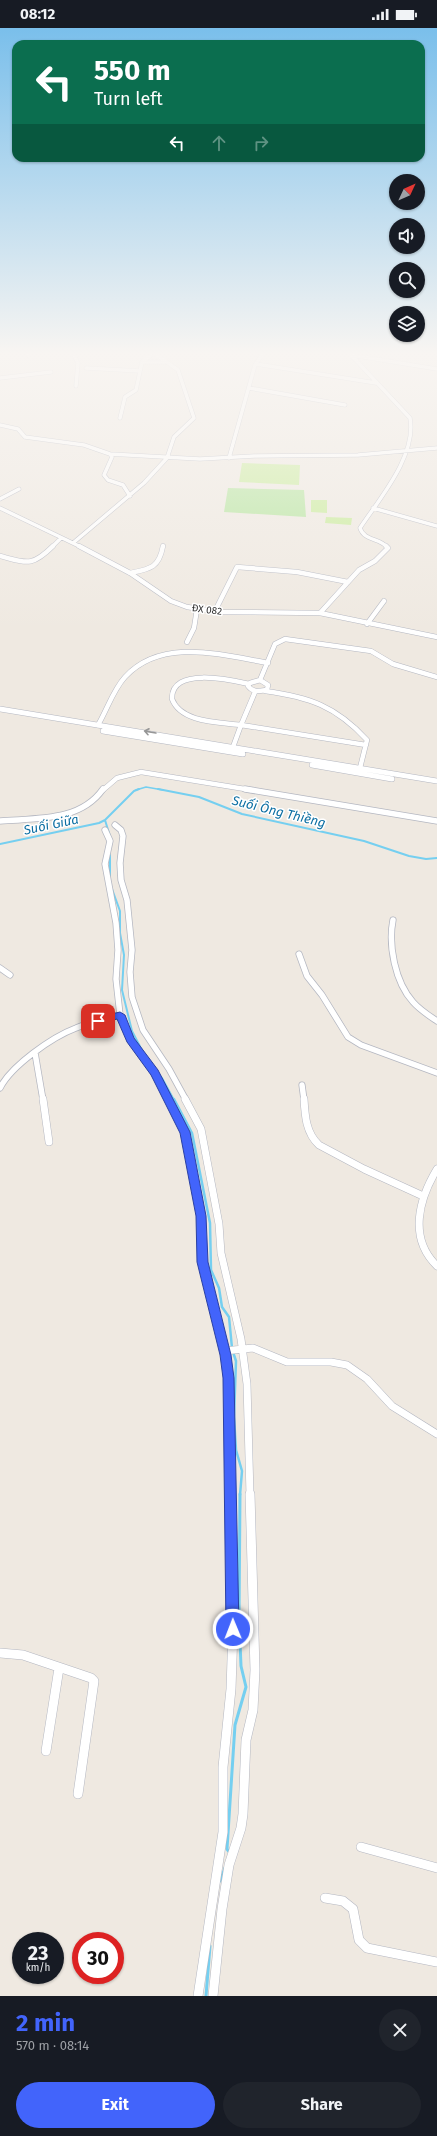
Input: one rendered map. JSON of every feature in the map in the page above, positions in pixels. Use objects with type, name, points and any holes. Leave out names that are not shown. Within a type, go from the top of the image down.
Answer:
[{"type":"street","points":[[91,447],[110,454],[167,458],[358,455],[407,452],[437,448]]},
{"type":"street","points":[[73,543],[130,496],[167,458],[171,447]]},
{"type":"street","points":[[229,458],[232,447]]},
{"type":"street","points":[[320,613],[360,570],[375,561],[388,548],[383,542],[375,541],[360,530],[402,464],[408,447]]},
{"type":"street","points":[[110,454],[112,457],[105,471],[106,478],[123,485],[130,496]]},
{"type":"street","points":[[0,499],[19,489]]},
{"type":"street","name":"ĐX 082","points":[[0,508],[73,543],[130,573],[170,601],[197,609],[254,614],[302,612],[320,613],[367,624],[437,637]]},
{"type":"street","points":[[373,508],[437,526]]},
{"type":"street","points":[[0,556],[20,561],[35,561],[40,559],[62,538]]},
{"type":"street","points":[[130,573],[150,569],[161,556],[163,546]]},
{"type":"street","points":[[215,611],[233,578],[237,567],[297,572],[348,582]]},
{"type":"street","points":[[367,624],[384,600]]},
{"type":"street","points":[[187,642],[194,628],[197,609]]},
{"type":"street","points":[[260,680],[277,641],[291,639],[371,651],[394,664],[437,677]]},
{"type":"street","points":[[98,725],[127,676],[144,663],[157,657],[188,651],[268,663]]},
{"type":"street","points":[[265,691],[268,688],[268,685],[260,680],[249,684],[223,678],[197,677],[182,683],[177,687],[172,696],[176,706],[184,713],[241,726],[366,745]]},
{"type":"street","points":[[249,684],[250,690],[254,692],[265,691],[302,696],[327,706],[358,729],[367,740],[360,768]]},
{"type":"street","points":[[232,749],[254,692]]},
{"type":"street","points":[[0,709],[410,779],[437,781]]},
{"type":"street","points":[[0,714],[360,768],[437,786]]},
{"type":"street","points":[[0,821],[50,816],[81,809],[93,803],[114,780],[129,773],[147,772],[437,821]]},
{"type":"street","points":[[115,825],[121,830],[123,836],[120,868],[127,900],[132,950],[130,972],[132,997],[143,1030],[169,1068],[202,1129],[219,1224],[221,1253],[242,1348],[247,1384],[255,1670],[253,1710],[246,1740],[243,1814],[241,1828],[230,1865],[222,1909],[213,1996]]},
{"type":"street","points":[[105,830],[110,841],[105,864],[113,899],[116,923],[118,950],[116,979],[120,1015],[130,1040],[154,1073],[185,1132],[201,1216],[203,1262],[229,1378],[233,1629],[231,1689],[223,1767],[223,1832],[198,1996]]},
{"type":"street","points":[[393,920],[392,947],[400,983],[406,994],[418,1007],[437,1021]]},
{"type":"street","points":[[298,954],[303,968],[322,995],[345,1034],[361,1044],[437,1073]]},
{"type":"street","points":[[0,968],[10,975]]},
{"type":"street","points":[[0,1088],[9,1073],[35,1053],[71,1029],[120,1015]]},
{"type":"street","points":[[35,1053],[49,1142]]},
{"type":"street","points":[[302,1085],[307,1121],[316,1142],[379,1176],[423,1196]]},
{"type":"street","points":[[437,1169],[423,1196],[420,1220],[422,1245],[426,1256],[437,1266]]},
{"type":"street","points":[[224,1351],[242,1348],[259,1349],[287,1362],[331,1362],[347,1366],[367,1380],[392,1406],[437,1434]]},
{"type":"street","points":[[0,1653],[24,1655],[92,1678],[94,1681],[78,1794]]},
{"type":"street","points":[[46,1751],[59,1668]]},
{"type":"street","points":[[361,1847],[437,1868]]},
{"type":"street","points":[[325,1898],[343,1901],[353,1909],[359,1940],[367,1948],[437,1962]]},
{"type":"green space","points":[[242,463],[300,465],[299,485],[239,482]]},
{"type":"green space","points":[[228,488],[304,490],[306,517],[224,512]]},
{"type":"green space","points":[[311,500],[327,500],[327,513],[311,512]]},
{"type":"green space","points":[[326,517],[352,518],[351,525],[325,523]]},
{"type":"waterway","name":"Suối Ông Thiềng","points":[[138,789],[146,787],[163,790]]},
{"type":"waterway","name":"Suối Ông Thiềng","points":[[105,820],[134,791],[138,789]]},
{"type":"waterway","name":"Suối Ông Thiềng","points":[[158,789],[199,797],[242,814],[364,841],[409,856],[426,859],[437,858]]},
{"type":"waterway","name":"Suối Giữa","points":[[0,844],[99,823],[105,820]]},
{"type":"waterway","points":[[105,820],[112,843]]},
{"type":"waterway","points":[[110,855],[110,876]]},
{"type":"waterway","points":[[112,889],[120,911],[120,933],[124,955],[122,990],[132,1031],[145,1056]]},
{"type":"waterway","points":[[147,1059],[162,1078],[174,1100]]},
{"type":"waterway","points":[[174,1099],[192,1133],[210,1223],[211,1270],[219,1288],[222,1307],[229,1317],[232,1348]]},
{"type":"waterway","points":[[233,1352],[236,1361],[234,1417],[236,1450],[242,1471],[240,1495]]},
{"type":"waterway","points":[[230,1853],[227,1849],[235,1725],[246,1687],[241,1666],[239,1618],[240,1494]]},
{"type":"waterway","points":[[220,1881],[225,1868]]},
{"type":"waterway","points":[[206,1996],[210,1946]]},
{"type":"route","points":[[98,1021],[120,1015],[130,1040],[140,1056],[154,1073],[185,1132],[201,1216],[203,1262],[226,1355],[229,1378],[228,1443],[231,1504],[233,1629]]}]
